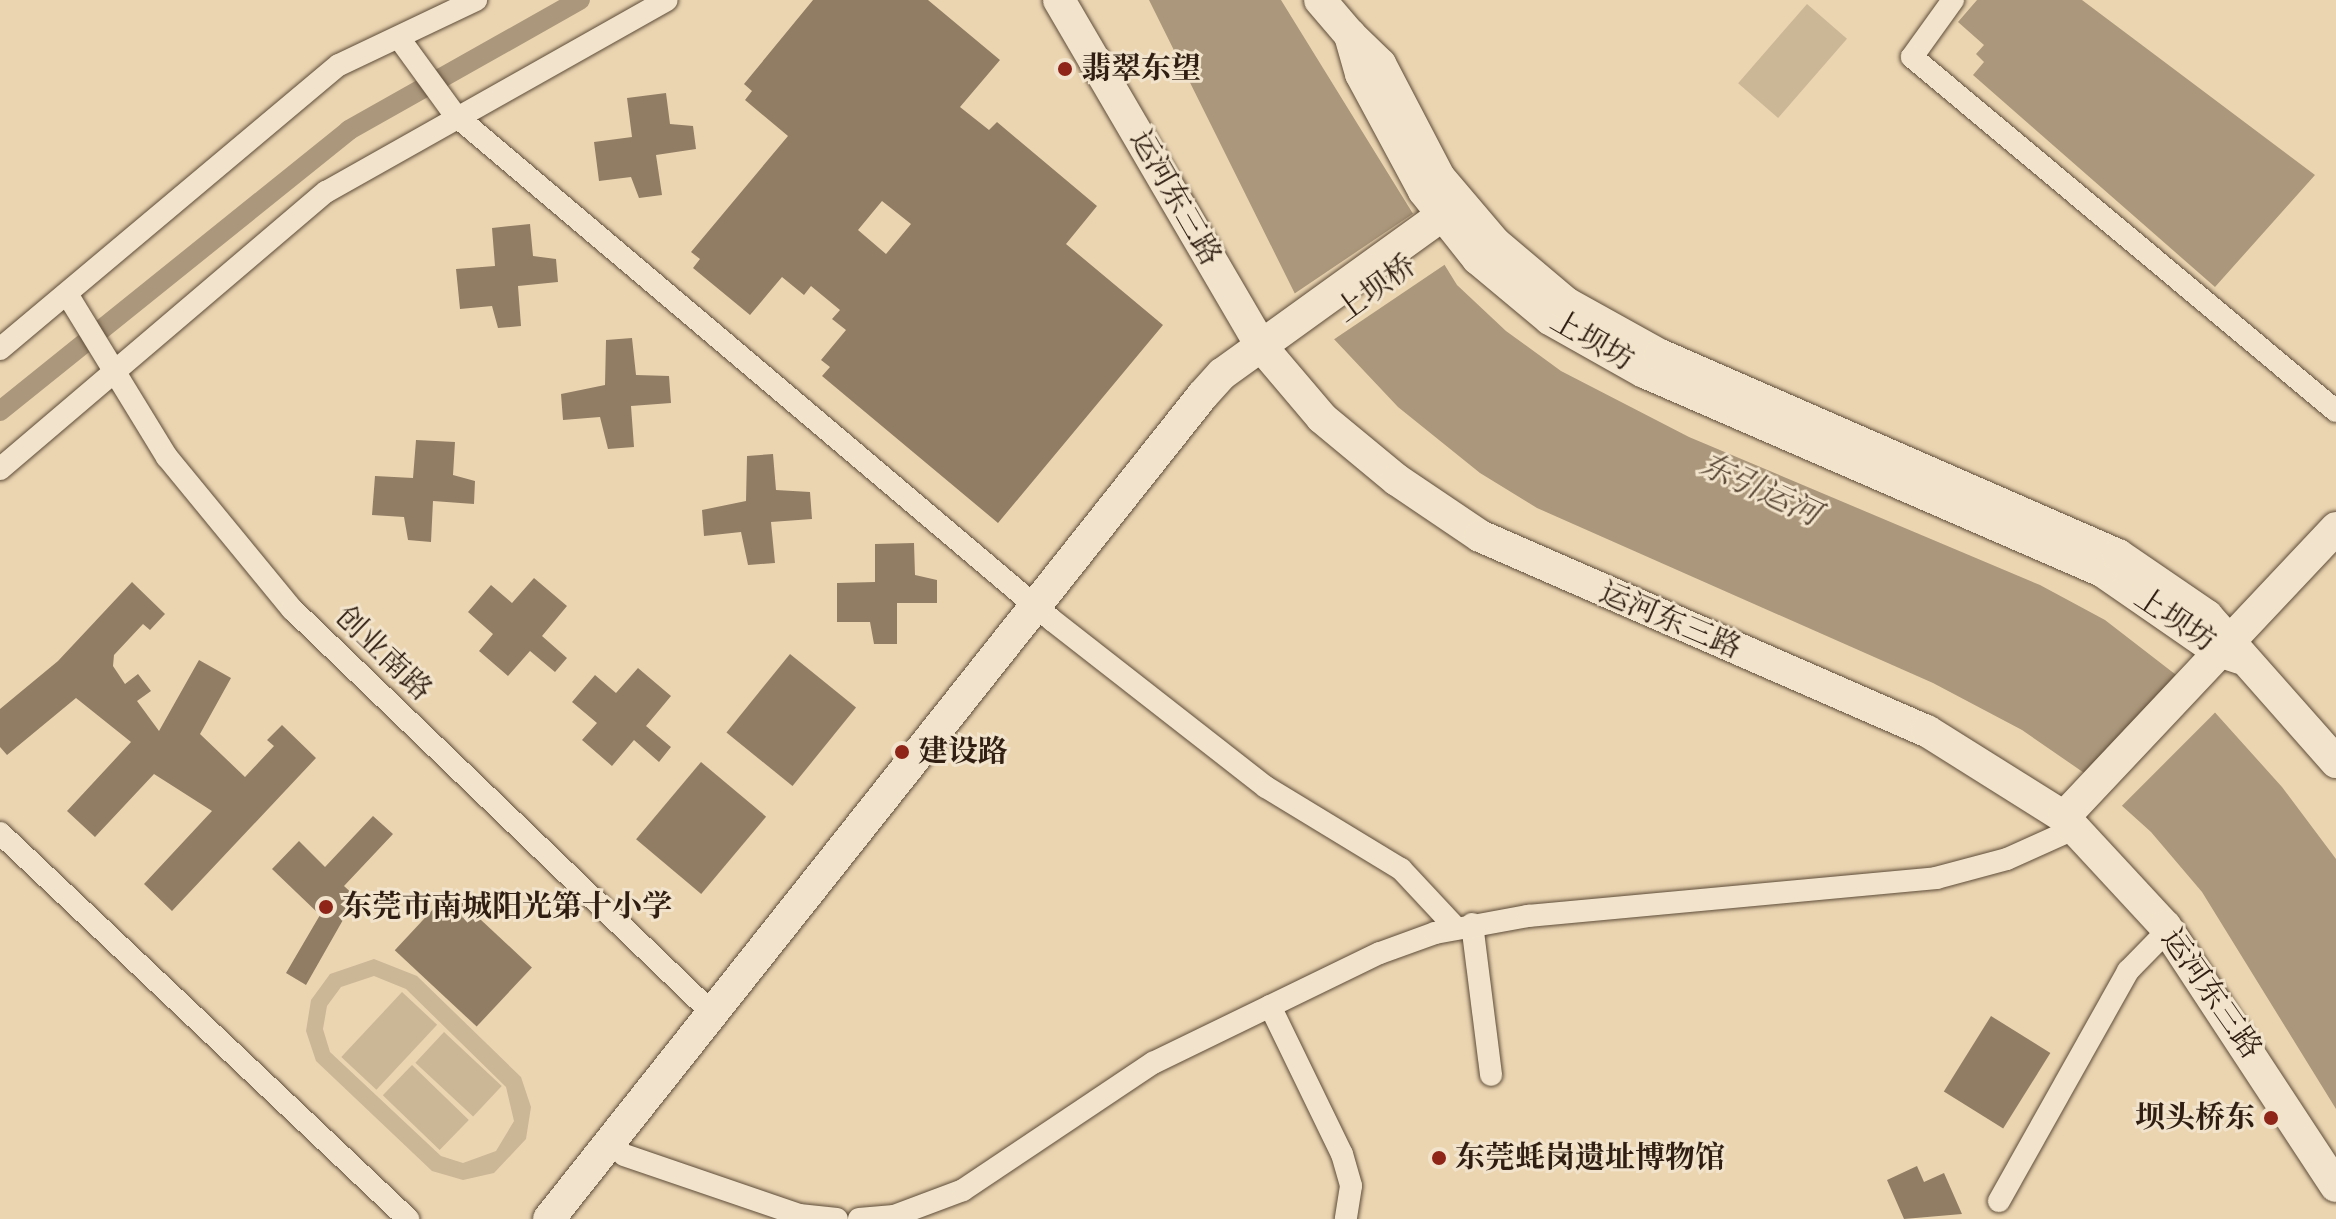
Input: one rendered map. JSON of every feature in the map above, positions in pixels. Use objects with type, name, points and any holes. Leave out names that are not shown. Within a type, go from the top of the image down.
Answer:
[{"type":"street","points":[[0,349],[72,302],[339,65],[405,47],[476,0]]},
{"type":"street","points":[[0,469],[326,192],[455,115],[667,0]]},
{"type":"street","name":"运河东三路","points":[[1059,0],[1356,448],[1480,536],[1927,731],[2080,810],[2168,930],[2336,1186]]},
{"type":"street","name":"运河东三路","points":[[1078,0],[1286,341]]},
{"type":"street","name":"上坝坊","points":[[1320,0],[1350,35],[1361,74],[1450,222],[1506,286],[1596,347],[2102,571],[2229,649],[2336,762]]},
{"type":"street","points":[[1953,0],[1912,57],[2336,411]]},
{"type":"street","points":[[405,47],[455,115],[1044,614],[1266,787],[1401,869],[1464,926],[1491,1075]]},
{"type":"street","name":"上坝桥","points":[[1286,341],[1450,222]]},
{"type":"street","name":"创业南路","points":[[72,302],[114,373],[226,535],[292,609],[711,1012]]},
{"type":"street","points":[[575,1219],[1044,614],[1202,396],[1286,341]]},
{"type":"street","points":[[859,1219],[918,1209],[963,1190],[1142,1070],[1380,953],[1464,926],[1936,878],[2007,859],[2080,810],[2195,688],[2336,528]]},
{"type":"street","points":[[2229,649],[2336,560]]},
{"type":"street","points":[[549,1219],[711,1012],[1044,614]]},
{"type":"street","points":[[0,833],[408,1219]]},
{"type":"street","points":[[1999,1201],[2128,971],[2168,930]]},
{"type":"street","points":[[1270,1006],[1342,1154],[1351,1186],[1346,1219]]},
{"type":"street","points":[[624,1155],[799,1215],[837,1219]]},
{"type":"shaded area","points":[[1807,4],[1847,39],[1778,118],[1738,83]]},
{"type":"shaded area","points":[[374,959],[417,976],[521,1077],[531,1107],[526,1139],[494,1173],[463,1180],[432,1171],[316,1061],[306,1031],[311,1000],[330,974]],"holes":[[[374,976],[406,989],[506,1087],[514,1121],[496,1151],[463,1163],[441,1156],[330,1052],[323,1029],[327,1006],[341,987]]]},
{"type":"shaded area","points":[[402,992],[437,1025],[376,1090],[341,1057]]},
{"type":"shaded area","points":[[444,1032],[502,1086],[473,1117],[415,1063]]},
{"type":"shaded area","points":[[412,1065],[469,1120],[440,1150],[383,1095]]},
{"type":"water","name":"东引运河","points":[[1149,0],[1281,0],[1457,285],[1506,331],[1561,371],[1689,437],[2040,585],[2105,620],[2193,688],[2282,787],[2336,859],[2336,1109],[2202,892],[2151,832],[2090,777],[2022,730],[1933,683],[1537,508],[1480,473],[1398,407],[1299,302]]},
{"type":"water","points":[[1977,0],[2082,0],[2315,175],[2215,287],[1973,75],[1984,62],[1976,54],[1984,45],[1958,22]]},
{"type":"pier","points":[[1414,213],[1448,263],[1325,346],[1291,296]]},
{"type":"pier","points":[[2196,685],[2219,708],[2118,809],[2095,786]]},
{"type":"building","points":[[813,0],[928,0],[1000,60],[960,107],[989,130],[997,122],[1097,206],[1066,244],[1163,325],[998,523],[822,376],[830,367],[821,360],[846,330],[832,319],[840,310],[811,286],[804,295],[782,277],[750,315],[693,268],[700,259],[691,252],[788,136],[745,100],[752,91],[744,84]],"holes":[[[882,201],[911,224],[886,254],[858,230]]]},
{"type":"building","points":[[666,93],[670,124],[693,126],[696,149],[656,155],[662,195],[639,198],[631,177],[599,181],[594,142],[632,137],[627,98]]},
{"type":"building","points":[[530,224],[533,256],[556,259],[558,282],[518,286],[521,326],[498,328],[492,306],[460,309],[456,269],[495,266],[492,228]]},
{"type":"building","points":[[632,338],[636,375],[669,376],[671,403],[631,406],[634,447],[608,449],[600,417],[563,420],[561,394],[605,385],[606,340]]},
{"type":"building","points":[[416,440],[455,442],[453,475],[475,481],[474,504],[433,501],[431,542],[408,540],[404,517],[372,515],[375,476],[413,478]]},
{"type":"building","points":[[773,454],[776,490],[810,492],[812,519],[771,522],[775,563],[748,565],[741,532],[704,536],[702,510],[746,501],[747,456]]},
{"type":"building","points":[[914,543],[915,575],[937,580],[937,603],[897,603],[897,644],[874,644],[870,622],[837,622],[837,583],[875,582],[875,544]]},
{"type":"building","points":[[534,578],[567,606],[542,636],[567,658],[555,672],[530,651],[508,676],[479,651],[493,634],[468,612],[491,585],[512,603]]},
{"type":"building","points":[[132,582],[165,614],[150,630],[143,624],[114,655],[113,666],[125,684],[138,674],[151,691],[137,701],[159,731],[199,660],[231,678],[200,734],[245,777],[274,746],[267,740],[282,725],[316,758],[172,911],[144,884],[212,811],[154,774],[95,837],[67,811],[131,742],[76,698],[7,755],[0,747],[0,709],[58,661]]},
{"type":"building","points":[[790,654],[856,707],[792,786],[726,732]]},
{"type":"building","points":[[638,668],[671,696],[646,726],[671,747],[659,762],[634,740],[612,766],[582,740],[597,723],[572,702],[595,675],[616,693]]},
{"type":"building","points":[[701,762],[766,817],[701,894],[636,839]]},
{"type":"building","points":[[373,816],[393,834],[344,886],[356,897],[306,985],[286,973],[320,915],[272,869],[299,841],[325,867]]},
{"type":"building","points":[[450,891],[532,967],[477,1027],[395,950]]},
{"type":"building","points":[[1991,1016],[2050,1053],[2003,1129],[1944,1091]]},
{"type":"building","points":[[1917,1166],[1924,1182],[1944,1173],[1962,1214],[1904,1219],[1887,1180]]},
{"type":"waterway","points":[[0,411],[349,130],[580,0]]},
{"type":"place","name":"翡翠东望","points":[[1065,69]]},
{"type":"place","name":"建设路","points":[[902,752]]},
{"type":"place","name":"东莞市南城阳光第十小学","points":[[326,907]]},
{"type":"place","name":"坝头桥东","points":[[2271,1118]]},
{"type":"place","name":"东莞蚝岗遗址博物馆","points":[[1439,1158]]}]
